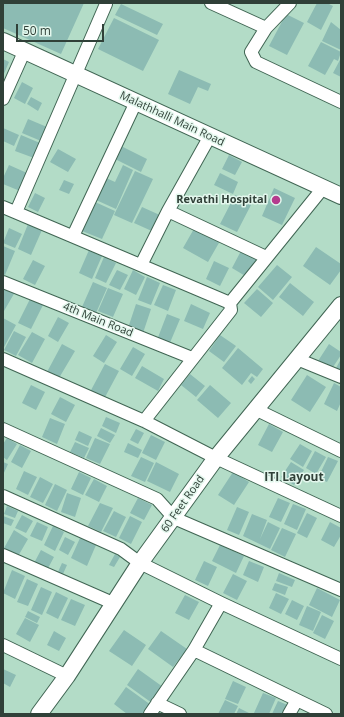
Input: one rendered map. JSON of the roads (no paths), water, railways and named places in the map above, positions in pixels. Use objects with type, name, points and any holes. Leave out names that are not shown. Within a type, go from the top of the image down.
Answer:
[{"type":"street","points":[[211,3],[266,28]]},
{"type":"street","points":[[290,3],[266,28],[251,52],[256,62],[341,102]]},
{"type":"street","points":[[16,212],[106,4]]},
{"type":"street","name":"Malathhalli Main Road","points":[[3,41],[24,52],[76,74],[341,196]]},
{"type":"street","points":[[3,98],[24,52]]},
{"type":"street","points":[[73,236],[136,102]]},
{"type":"street","points":[[141,265],[168,211],[210,136]]},
{"type":"street","points":[[144,421],[231,310],[230,302],[323,188]]},
{"type":"street","points":[[3,207],[230,302]]},
{"type":"street","points":[[168,211],[266,257]]},
{"type":"street","name":"4th Main Road","points":[[3,282],[192,358]]},
{"type":"street","name":"60 Feet Road","points":[[38,714],[68,676],[140,563],[216,458],[341,305]]},
{"type":"street","points":[[3,359],[144,421],[216,458],[341,516]]},
{"type":"street","points":[[297,359],[341,377]]},
{"type":"street","points":[[255,409],[341,451]]},
{"type":"street","points":[[3,429],[158,499],[174,518],[341,590]]},
{"type":"street","points":[[3,496],[121,549],[140,563],[341,659]]},
{"type":"street","points":[[3,555],[115,604]]},
{"type":"street","points":[[150,714],[194,650],[221,603]]},
{"type":"street","points":[[3,645],[68,676]]},
{"type":"street","points":[[194,650],[297,700],[320,713]]},
{"type":"street","points":[[289,714],[297,700]]},
{"type":"street","points":[[157,703],[180,714]]},
{"type":"place","name":"Revathi Hospital","points":[[276,200]]},
{"type":"district","name":"ITI Layout","points":[[294,478]]}]
